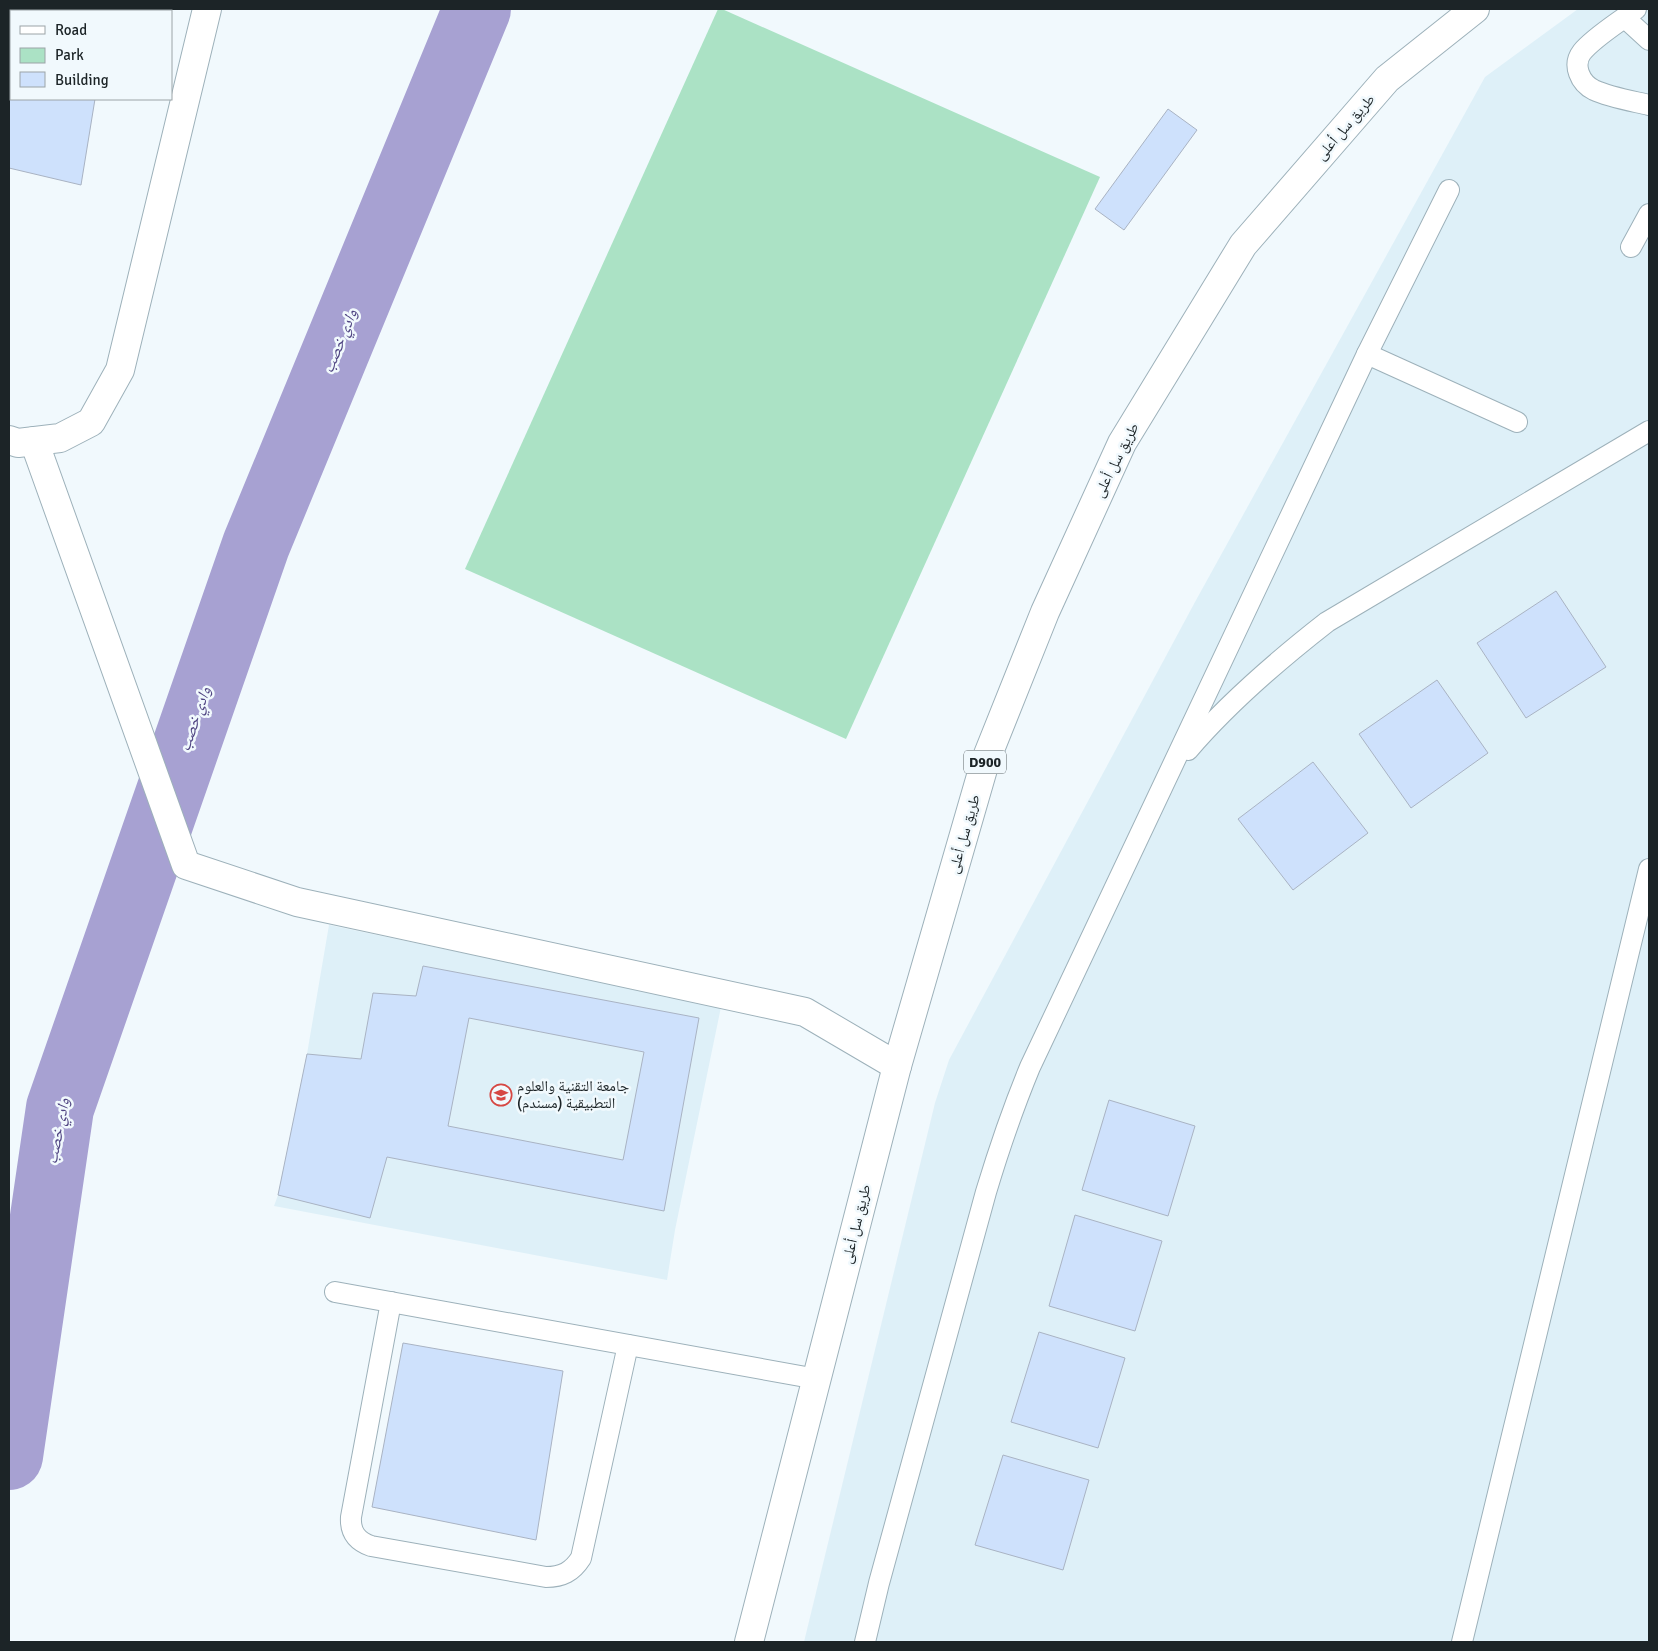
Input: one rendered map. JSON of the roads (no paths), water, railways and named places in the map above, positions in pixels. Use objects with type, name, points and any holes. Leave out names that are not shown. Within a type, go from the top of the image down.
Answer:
[{"type":"main road","points":[[207,9],[120,370],[91,422],[60,438],[22,441],[186,865],[297,902],[804,1012],[897,1066]]},
{"type":"main road","name":"طريق سل أعلى","points":[[749,1642],[897,1066],[985,762],[1045,612],[1122,443],[1243,246],[1387,79],[1475,9]]},
{"type":"lane","points":[[1649,40],[1630,13],[1590,44],[1581,53],[1578,64],[1579,76],[1586,85],[1596,91],[1649,105]]},
{"type":"lane","points":[[865,1642],[879,1583],[999,1149],[1030,1067],[1367,354],[1449,190]]},
{"type":"lane","points":[[1631,247],[1649,214]]},
{"type":"lane","points":[[1367,354],[1517,422]]},
{"type":"lane","points":[[1170,771],[1205,730],[1244,692],[1284,656],[1327,622],[1649,431]]},
{"type":"lane","points":[[1462,1642],[1649,869]]},
{"type":"lane","points":[[335,1292],[817,1379]]},
{"type":"lane","points":[[391,1302],[350,1525],[357,1540],[364,1544],[400,1552],[546,1578],[557,1577],[576,1566],[584,1549],[628,1345]]},
{"type":"waterway","name":"وادي خصب","points":[[9,1456],[60,1108],[256,545],[477,9]]},
{"type":"place","name":"جامعة التقنية والعلوم التطبيقية (مسندم)","points":[[501,1095]]}]
